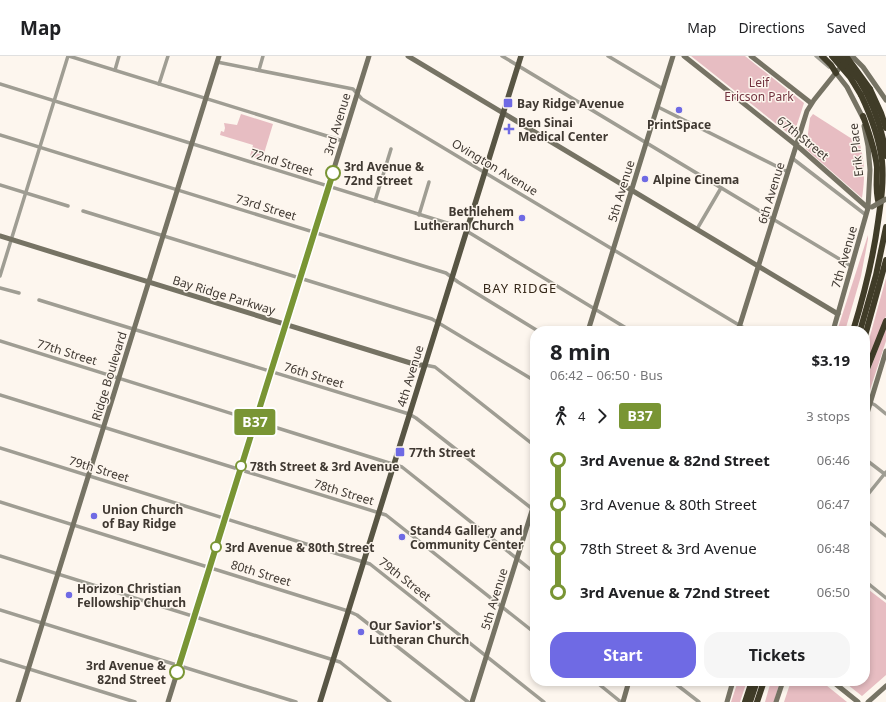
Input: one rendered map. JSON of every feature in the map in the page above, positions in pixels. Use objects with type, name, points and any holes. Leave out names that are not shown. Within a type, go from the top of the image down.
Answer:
[{"type":"highway","points":[[822,56],[838,72]]},
{"type":"highway","points":[[832,56],[850,77],[866,92],[878,139],[882,162],[880,208],[871,266],[854,326]]},
{"type":"highway","points":[[839,56],[859,80],[881,113],[886,128]]},
{"type":"highway","points":[[846,56],[873,105],[884,139],[886,156]]},
{"type":"highway","points":[[862,116],[872,141],[876,166],[877,198],[880,208]]},
{"type":"highway","points":[[861,326],[876,274],[886,227]]},
{"type":"highway","points":[[868,326],[886,260]]},
{"type":"highway","points":[[870,361],[886,321]]},
{"type":"highway","points":[[745,702],[750,686]]},
{"type":"highway","points":[[750,702],[755,686]]},
{"type":"highway","points":[[757,702],[762,686]]},
{"type":"main road","name":"4th Avenue","points":[[320,702],[521,56]]},
{"type":"street","points":[[0,276],[69,56],[343,141]]},
{"type":"street","points":[[115,70],[119,56]]},
{"type":"street","points":[[159,84],[168,56]]},
{"type":"street","name":"Ridge Boulevard","points":[[18,702],[219,56]]},
{"type":"street","points":[[259,70],[263,56]]},
{"type":"street","name":"3rd Avenue","points":[[168,702],[369,56]]},
{"type":"street","points":[[408,56],[838,314]]},
{"type":"street","points":[[502,56],[852,266]]},
{"type":"street","points":[[608,56],[663,89]]},
{"type":"street","name":"5th Avenue","points":[[590,326],[673,56]]},
{"type":"street","name":"67th Street","points":[[684,56],[796,144],[870,208]]},
{"type":"street","points":[[751,56],[811,103]]},
{"type":"street","points":[[816,56],[838,72]]},
{"type":"street","points":[[852,56],[863,67],[886,100]]},
{"type":"street","name":"Ovington Avenue","points":[[217,62],[353,89],[362,99],[485,172],[736,326]]},
{"type":"street","name":"6th Avenue","points":[[740,326],[806,111],[811,103],[838,72]]},
{"type":"street","name":"Erik Place","points":[[838,72],[862,116],[868,146],[870,170],[870,208]]},
{"type":"street","name":"72nd Street","points":[[0,84],[460,227],[623,326]]},
{"type":"street","points":[[658,107],[788,172]]},
{"type":"street","name":"73rd Street","points":[[0,134],[446,273],[530,326]]},
{"type":"street","points":[[375,201],[391,149]]},
{"type":"street","name":"67th Street","points":[[792,158],[866,215]]},
{"type":"street","points":[[419,215],[429,182]]},
{"type":"street","points":[[0,185],[68,206]]},
{"type":"street","points":[[697,229],[721,188]]},
{"type":"street","points":[[870,208],[886,199]]},
{"type":"street","name":"7th Avenue","points":[[834,326],[866,215],[870,208]]},
{"type":"street","points":[[83,211],[438,321],[530,378]]},
{"type":"street","name":"Bay Ridge Parkway","points":[[0,236],[417,365],[435,367],[530,442]]},
{"type":"street","points":[[0,288],[19,294]]},
{"type":"street","name":"76th Street","points":[[39,300],[409,414],[530,507]]},
{"type":"street","name":"77th Street","points":[[0,341],[402,467],[530,569]]},
{"type":"street","points":[[886,353],[870,403],[886,414]]},
{"type":"street","name":"78th Street","points":[[0,395],[386,516],[530,629]]},
{"type":"street","name":"79th Street","points":[[0,448],[370,564],[544,702]]},
{"type":"street","points":[[870,463],[885,474],[870,492]]},
{"type":"street","name":"80th Street","points":[[0,502],[348,611],[357,615],[468,702]]},
{"type":"street","name":"5th Avenue","points":[[472,702],[530,521]]},
{"type":"street","points":[[870,523],[886,536]]},
{"type":"street","points":[[0,556],[340,662],[390,702]]},
{"type":"street","points":[[870,585],[886,598]]},
{"type":"street","points":[[0,610],[296,702]]},
{"type":"street","points":[[0,660],[135,702]]},
{"type":"street","points":[[601,686],[622,702],[627,686]]},
{"type":"street","points":[[678,686],[699,702]]},
{"type":"street","points":[[727,702],[732,686]]},
{"type":"street","points":[[776,702],[781,686]]},
{"type":"street","points":[[838,686],[858,702]]},
{"type":"street","points":[[868,702],[886,686]]},
{"type":"green space","name":"Leif Ericson Park","points":[[691,56],[745,56],[804,103],[793,137]]},
{"type":"green space","points":[[241,114],[273,124],[262,160],[250,156],[253,145],[220,135],[221,131],[224,132],[224,123],[237,125]]},
{"type":"green space","name":"Leif Ericson Park","points":[[813,114],[860,144],[864,171],[862,198],[806,149],[810,118]]},
{"type":"green space","points":[[868,235],[861,276],[846,326],[839,326]]},
{"type":"green space","points":[[886,278],[886,316],[870,356],[870,336]]},
{"type":"green space","points":[[886,328],[886,341],[870,390],[870,370]]},
{"type":"green space","points":[[870,591],[886,603],[886,675],[862,696],[849,686],[870,686]]},
{"type":"green space","points":[[736,686],[745,686],[740,702],[731,702]]},
{"type":"green space","points":[[770,686],[779,686],[774,702],[765,702]]},
{"type":"green space","points":[[789,686],[827,686],[847,702],[784,702]]},
{"type":"bus line","name":"B37","points":[[177,672],[333,173]]},
{"type":"place","name":"Bay Ridge Avenue","points":[[508,103]]},
{"type":"place","name":"PrintSpace","points":[[679,110]]},
{"type":"place","name":"Ben Sinai Medical Center","points":[[509,129]]},
{"type":"place","name":"3rd Avenue & 72nd Street","points":[[333,173]]},
{"type":"place","name":"Alpine Cinema","points":[[645,179]]},
{"type":"place","name":"Bethlehem Lutheran Church","points":[[522,218]]},
{"type":"place","name":"77th Street","points":[[400,452]]},
{"type":"place","name":"78th Street & 3rd Avenue","points":[[241,466]]},
{"type":"place","name":"Union Church of Bay Ridge","points":[[94,516]]},
{"type":"place","name":"Stand4 Gallery and Community Center","points":[[402,537]]},
{"type":"place","name":"3rd Avenue & 80th Street","points":[[216,547]]},
{"type":"place","name":"Horizon Christian Fellowship Church","points":[[69,595]]},
{"type":"place","name":"Our Savior's Lutheran Church","points":[[361,632]]},
{"type":"place","name":"3rd Avenue & 82nd Street","points":[[177,672]]},
{"type":"district","name":"BAY RIDGE","points":[[520,288]]}]
